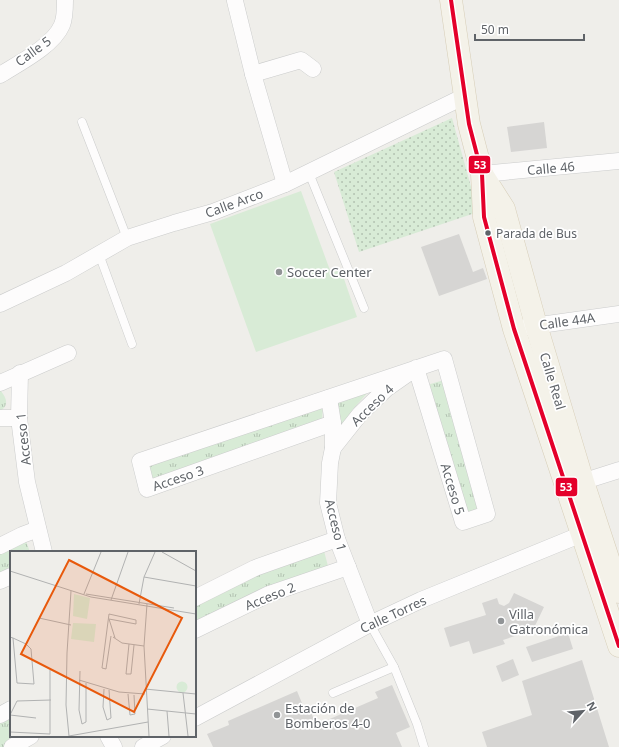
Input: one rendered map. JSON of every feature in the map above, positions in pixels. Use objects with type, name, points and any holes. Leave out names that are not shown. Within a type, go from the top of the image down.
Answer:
[{"type":"main road","name":"Calle Real","points":[[451,0],[469,124],[482,174],[484,217],[514,329],[575,484],[590,531],[619,646]]},
{"type":"main road","name":"Calle Real","points":[[482,174],[504,209],[536,325],[575,484]]},
{"type":"main road","name":"Calle Real","points":[[590,531],[619,592]]},
{"type":"street","name":"Calle 5","points":[[0,75],[34,53],[53,38],[62,24],[65,0]]},
{"type":"street","points":[[235,0],[285,184]]},
{"type":"street","points":[[254,74],[301,60],[313,69]]},
{"type":"street","name":"Calle Arco","points":[[0,304],[66,273],[127,238],[213,212],[285,184],[465,96]]},
{"type":"street","name":"Calle 46","points":[[482,174],[619,161]]},
{"type":"street","name":"Calle 44A","points":[[514,329],[619,314]]},
{"type":"street","points":[[0,383],[68,353]]},
{"type":"street","name":"Acceso 5","points":[[416,368],[463,522],[487,514],[444,359]]},
{"type":"street","name":"Acceso 4","points":[[329,398],[444,359]]},
{"type":"street","name":"Acceso 4","points":[[333,448],[360,414],[386,389],[416,368]]},
{"type":"street","name":"Acceso 1","points":[[20,373],[19,418],[27,482],[44,551]]},
{"type":"street","name":"Acceso 1","points":[[329,398],[333,423],[333,448],[330,463],[328,503],[337,539],[370,624]]},
{"type":"street","name":"Acceso 3","points":[[329,398],[140,462],[147,489],[333,423]]},
{"type":"street","points":[[0,418],[19,418]]},
{"type":"street","points":[[575,484],[619,470]]},
{"type":"street","points":[[0,546],[22,535],[38,530]]},
{"type":"street","name":"Calle Torres","points":[[196,717],[370,624],[421,600],[590,531]]},
{"type":"street","points":[[196,598],[255,568],[337,539]]},
{"type":"street","name":"Acceso 2","points":[[196,630],[269,594],[348,567]]},
{"type":"street","points":[[0,581],[10,576]]},
{"type":"street","points":[[0,716],[10,710]]},
{"type":"street","points":[[12,747],[29,737]]},
{"type":"street","points":[[109,737],[114,747]]},
{"type":"lane","points":[[82,122],[127,238]]},
{"type":"lane","points":[[309,173],[364,308]]},
{"type":"lane","points":[[99,254],[132,344]]},
{"type":"lane","points":[[370,624],[394,667],[417,724],[424,747]]},
{"type":"lane","points":[[333,693],[394,667]]},
{"type":"green space","points":[[452,118],[478,212],[359,252],[334,172]]},
{"type":"green space","name":"Soccer Center","points":[[301,191],[331,273],[341,270],[357,317],[256,352],[210,224]]},
{"type":"green space","points":[[444,380],[481,509],[465,515],[427,385]]},
{"type":"green space","points":[[371,389],[353,409],[338,432],[337,400]]},
{"type":"green space","points":[[0,390],[4,395],[6,404],[0,411]]},
{"type":"green space","points":[[323,405],[322,422],[153,481],[148,466]]},
{"type":"green space","points":[[26,541],[30,551],[10,551],[10,569],[0,574],[0,550]]},
{"type":"green space","points":[[324,551],[328,566],[257,591],[196,621],[196,603],[254,575]]},
{"type":"green space","points":[[10,715],[10,737],[21,737],[4,747],[0,747],[0,721]]},
{"type":"building","points":[[544,122],[547,148],[511,152],[507,127]]},
{"type":"building","points":[[459,234],[473,272],[483,268],[487,279],[439,296],[421,247]]},
{"type":"building","name":"Villa Gatronómica","points":[[514,593],[544,607],[533,630],[503,640],[505,644],[473,654],[469,641],[450,647],[444,628],[486,615],[482,603],[497,598],[499,604],[504,606],[509,603]]},
{"type":"building","points":[[568,633],[573,649],[532,662],[526,647]]},
{"type":"building","name":"Villa Gatronómica","points":[[513,659],[519,675],[502,682],[496,666]]},
{"type":"building","points":[[582,660],[609,747],[487,747],[482,732],[532,715],[522,681]]},
{"type":"building","name":"Estación de Bomberos 4-0","points":[[392,685],[410,727],[396,733],[402,747],[213,747],[207,734],[229,725],[228,721],[297,691],[304,708],[309,707],[316,725],[378,698],[375,692]]},
{"type":"transit line","name":"53","points":[[451,0],[469,124],[482,174],[484,217],[514,329],[619,646]]},
{"type":"place","name":"Parada de Bus","points":[[488,233]]},
{"type":"place","name":"Soccer Center","points":[[279,272]]},
{"type":"place","name":"Villa Gatronómica","points":[[501,621]]},
{"type":"place","name":"Estación de Bomberos 4-0","points":[[277,715]]}]
